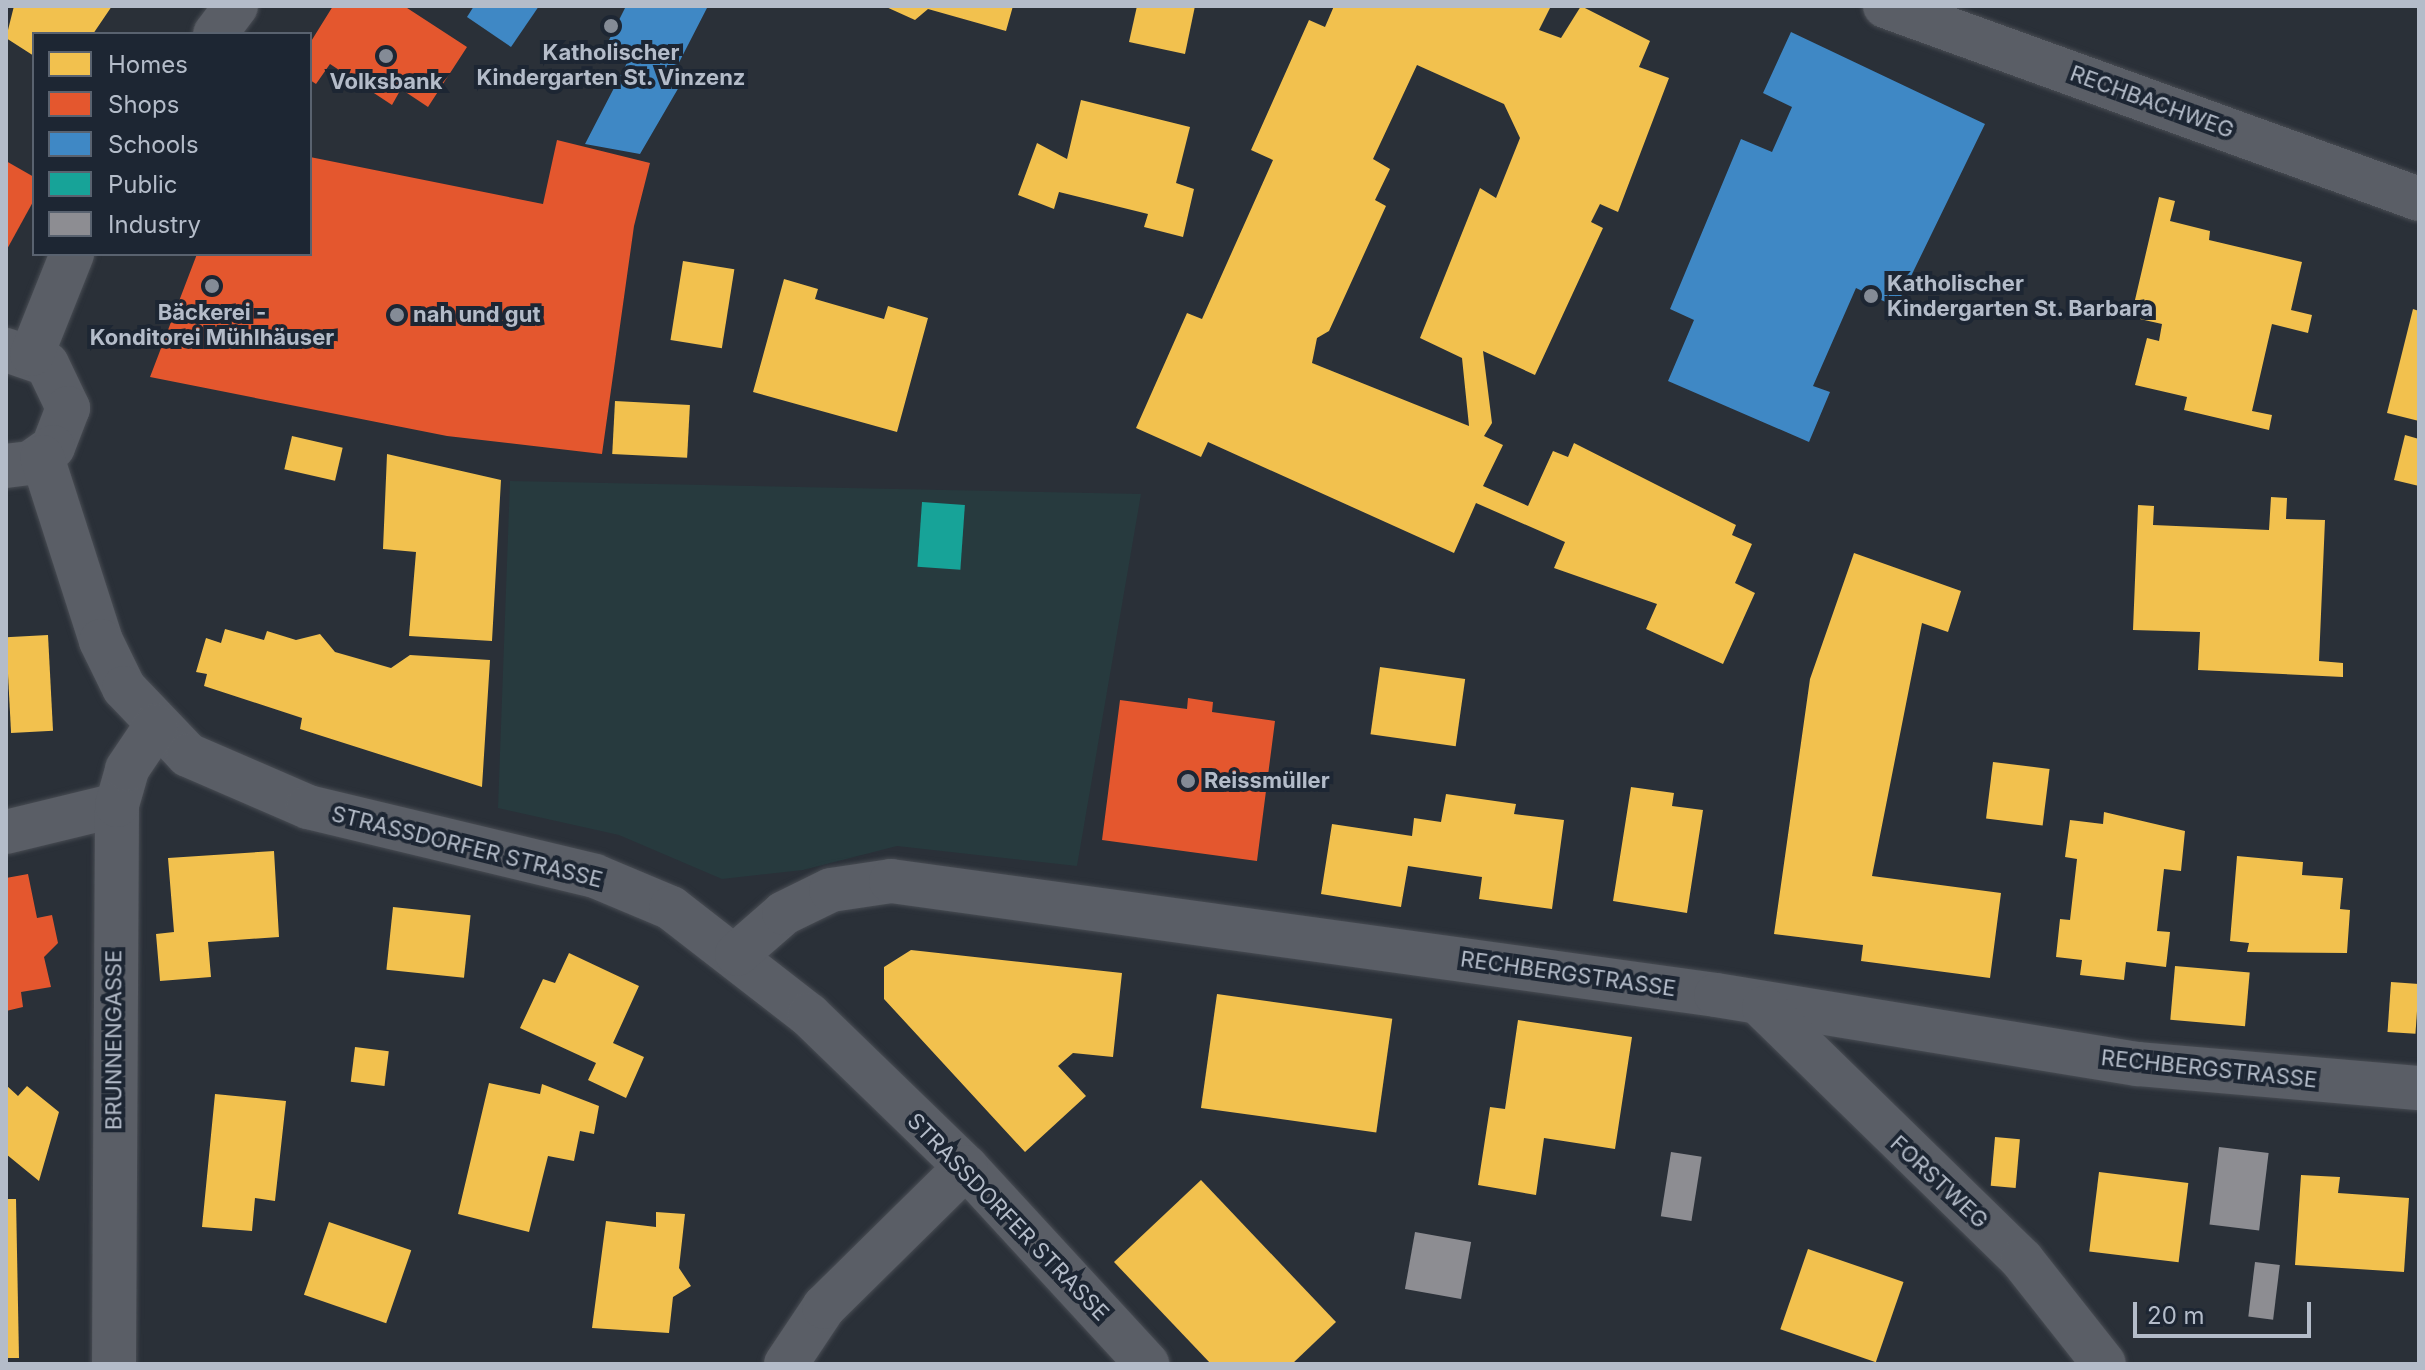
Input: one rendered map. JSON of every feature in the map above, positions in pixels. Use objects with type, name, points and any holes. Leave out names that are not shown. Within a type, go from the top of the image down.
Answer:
[{"type":"street","points":[[216,32],[236,6]]},
{"type":"street","name":"RECHBACHWEG","points":[[1885,6],[2419,199]]},
{"type":"street","points":[[24,462],[61,436],[68,408],[59,377],[19,352],[71,256]]},
{"type":"street","name":"STRASSDORFER STRASSE","points":[[24,462],[124,688],[156,726],[188,755],[265,792],[595,876],[671,908],[737,954],[966,1167],[1147,1364]]},
{"type":"street","name":"BRUNNENGASSE","points":[[114,1364],[117,805],[127,769],[156,726]]},
{"type":"street","points":[[6,832],[117,805]]},
{"type":"street","name":"RECHBERGSTRASSE","points":[[737,954],[784,913],[831,890],[891,881],[1716,995],[1764,1008],[2138,1064],[2419,1088]]},
{"type":"street","name":"FORSTWEG","points":[[1764,1008],[2022,1260],[2104,1364]]},
{"type":"street","points":[[786,1364],[824,1307],[966,1167]]},
{"type":"green space","points":[[510,481],[1141,494],[1077,866],[897,846],[803,870],[722,879],[619,835],[498,808]]},
{"type":"building: Homes","points":[[14,6],[112,6],[94,32],[32,32],[32,55],[6,38]]},
{"type":"building: Homes","points":[[884,6],[1013,6],[1006,31],[928,9],[915,20]]},
{"type":"building: Homes","points":[[1137,6],[1195,6],[1185,54],[1129,42]]},
{"type":"building: Homes","points":[[1334,6],[1551,6],[1539,30],[1561,38],[1581,6],[1650,41],[1639,67],[1669,78],[1618,212],[1600,204],[1591,222],[1603,228],[1535,375],[1483,351],[1492,423],[1484,436],[1503,445],[1483,486],[1528,506],[1553,451],[1568,457],[1574,443],[1736,525],[1732,535],[1752,544],[1735,583],[1755,593],[1723,664],[1646,629],[1657,604],[1554,568],[1565,542],[1476,503],[1454,553],[1208,442],[1201,457],[1136,428],[1187,313],[1202,319],[1273,160],[1251,150],[1309,20],[1325,27]],"holes":[[[1417,65],[1504,104],[1520,138],[1496,198],[1480,188],[1420,338],[1462,358],[1469,426],[1312,363],[1317,338],[1329,331],[1386,206],[1375,200],[1390,169],[1373,159]]]},
{"type":"building: Homes","points":[[1081,100],[1190,127],[1176,183],[1194,189],[1183,237],[1144,227],[1148,214],[1059,192],[1054,209],[1018,195],[1037,143],[1067,159]]},
{"type":"building: Homes","points":[[2159,197],[2175,201],[2170,221],[2210,231],[2209,240],[2302,262],[2291,310],[2312,315],[2308,333],[2272,324],[2252,411],[2272,415],[2269,430],[2184,410],[2187,397],[2135,385],[2147,338],[2159,341],[2162,324],[2131,317]]},
{"type":"building: Homes","points":[[683,261],[734,269],[722,348],[670,340]]},
{"type":"building: Homes","points":[[784,279],[818,289],[815,299],[884,319],[888,306],[928,318],[897,432],[753,392]]},
{"type":"building: Homes","points":[[2413,309],[2419,311],[2419,421],[2387,413]]},
{"type":"building: Homes","points":[[615,401],[690,405],[687,458],[612,454]]},
{"type":"building: Homes","points":[[2405,435],[2419,439],[2419,486],[2394,480]]},
{"type":"building: Homes","points":[[292,436],[343,448],[335,481],[284,469]]},
{"type":"building: Homes","points":[[387,454],[501,480],[492,641],[409,636],[416,552],[383,549]]},
{"type":"building: Homes","points":[[2271,497],[2287,498],[2286,519],[2325,520],[2319,661],[2343,663],[2343,677],[2198,670],[2200,632],[2133,630],[2138,505],[2154,506],[2153,525],[2269,530]]},
{"type":"building: Homes","points":[[1854,553],[1961,591],[1948,632],[1922,623],[1872,876],[2001,893],[1990,978],[1861,961],[1863,945],[1774,934],[1810,679]]},
{"type":"building: Homes","points":[[225,629],[264,640],[267,631],[296,640],[320,634],[335,652],[391,668],[410,655],[490,660],[482,787],[300,729],[302,718],[204,686],[207,674],[196,672],[206,638],[221,643]]},
{"type":"building: Homes","points":[[48,635],[53,731],[11,733],[6,637]]},
{"type":"building: Homes","points":[[1380,667],[1465,679],[1456,746],[1371,734]]},
{"type":"building: Homes","points":[[1993,762],[2050,769],[2043,826],[1986,819]]},
{"type":"building: Homes","points":[[1631,787],[1674,793],[1672,806],[1703,810],[1687,913],[1613,901]]},
{"type":"building: Homes","points":[[1446,794],[1516,804],[1514,814],[1564,820],[1552,909],[1479,899],[1482,877],[1408,866],[1401,907],[1321,894],[1332,824],[1412,836],[1414,818],[1441,822]]},
{"type":"building: Homes","points":[[2104,812],[2185,831],[2181,871],[2164,869],[2157,931],[2170,932],[2166,967],[2126,962],[2124,980],[2080,975],[2082,960],[2056,957],[2060,919],[2070,920],[2077,859],[2065,857],[2070,820],[2103,824]]},
{"type":"building: Homes","points":[[274,851],[279,937],[208,942],[211,977],[160,981],[156,934],[174,932],[168,858]]},
{"type":"building: Homes","points":[[2237,856],[2303,862],[2302,875],[2343,878],[2340,909],[2350,910],[2347,953],[2247,952],[2249,943],[2230,941]]},
{"type":"building: Homes","points":[[393,907],[471,915],[464,978],[386,970]]},
{"type":"building: Homes","points":[[911,950],[1122,973],[1113,1057],[1073,1053],[1058,1066],[1086,1096],[1025,1152],[884,999],[884,967]]},
{"type":"building: Homes","points":[[569,953],[639,986],[613,1043],[644,1057],[626,1098],[588,1080],[596,1063],[520,1028],[543,979],[555,983]]},
{"type":"building: Homes","points":[[2175,966],[2250,973],[2245,1026],[2170,1020]]},
{"type":"building: Homes","points":[[2391,982],[2419,984],[2415,1034],[2388,1032]]},
{"type":"building: Homes","points":[[1217,994],[1392,1019],[1376,1133],[1201,1108]]},
{"type":"building: Homes","points":[[1518,1020],[1632,1037],[1615,1149],[1544,1138],[1536,1195],[1478,1185],[1490,1107],[1505,1109]]},
{"type":"building: Homes","points":[[355,1047],[389,1051],[384,1086],[351,1082]]},
{"type":"building: Homes","points":[[489,1083],[540,1094],[542,1084],[599,1106],[594,1134],[580,1131],[574,1161],[548,1156],[529,1232],[458,1214]]},
{"type":"building: Homes","points":[[6,1085],[18,1096],[27,1086],[59,1112],[39,1181],[6,1154]]},
{"type":"building: Homes","points":[[215,1094],[286,1101],[275,1201],[255,1198],[252,1231],[202,1227]]},
{"type":"building: Homes","points":[[1995,1137],[2020,1139],[2016,1188],[1991,1186]]},
{"type":"building: Homes","points":[[2099,1172],[2188,1183],[2179,1262],[2089,1251]]},
{"type":"building: Homes","points":[[2301,1175],[2340,1177],[2338,1193],[2409,1198],[2404,1272],[2295,1265]]},
{"type":"building: Homes","points":[[1201,1180],[1336,1322],[1292,1364],[1211,1364],[1114,1262]]},
{"type":"building: Homes","points":[[6,1199],[16,1199],[19,1358],[6,1358]]},
{"type":"building: Homes","points":[[656,1212],[685,1214],[679,1268],[691,1286],[673,1297],[669,1333],[592,1328],[606,1221],[656,1227]]},
{"type":"building: Homes","points":[[329,1222],[411,1250],[386,1323],[304,1295]]},
{"type":"building: Homes","points":[[1808,1249],[1903,1282],[1876,1362],[1780,1329]]},
{"type":"building: Shops","name":"Volksbank","points":[[333,6],[404,6],[467,47],[428,107],[401,89],[392,105],[330,64],[316,84],[312,81],[312,40]]},
{"type":"building: Shops","name":"nah und gut","points":[[557,140],[650,163],[634,226],[602,454],[447,436],[150,377],[196,256],[312,256],[312,157],[543,204]]},
{"type":"building: Shops","points":[[6,161],[32,176],[32,204],[6,251]]},
{"type":"building: Shops","name":"Reissmüller","points":[[1188,698],[1213,702],[1212,712],[1275,721],[1257,861],[1102,840],[1120,700],[1187,709]]},
{"type":"building: Shops","points":[[28,874],[37,918],[52,915],[58,943],[44,957],[51,987],[21,992],[23,1007],[6,1011],[6,878]]},
{"type":"building: Schools","points":[[474,6],[539,6],[511,47],[467,17]]},
{"type":"building: Schools","points":[[626,6],[708,6],[669,82],[679,87],[640,154],[585,144],[628,61],[605,48]]},
{"type":"building: Schools","points":[[1791,32],[1985,124],[1896,307],[1856,288],[1813,386],[1830,392],[1809,442],[1668,381],[1694,320],[1670,309],[1741,139],[1772,152],[1792,107],[1763,93]]},
{"type":"building: Public","points":[[922,502],[965,505],[960,570],[917,567]]},
{"type":"building: Industry","points":[[2219,1147],[2269,1153],[2259,1231],[2209,1224]]},
{"type":"building: Industry","points":[[1671,1152],[1702,1157],[1691,1221],[1661,1216]]},
{"type":"building: Industry","points":[[1415,1232],[1471,1242],[1461,1299],[1405,1289]]},
{"type":"building: Industry","points":[[2255,1262],[2280,1265],[2273,1320],[2248,1317]]},
{"type":"place","name":"Katholischer Kindergarten St. Vinzenz","points":[[611,26]]},
{"type":"place","name":"Volksbank","points":[[386,56]]},
{"type":"place","name":"Bäckerei - Konditorei Mühlhäuser","points":[[212,286]]},
{"type":"place","name":"Katholischer Kindergarten St. Barbara","points":[[1871,296]]},
{"type":"place","name":"nah und gut","points":[[397,315]]},
{"type":"place","name":"Reissmüller","points":[[1188,781]]}]
